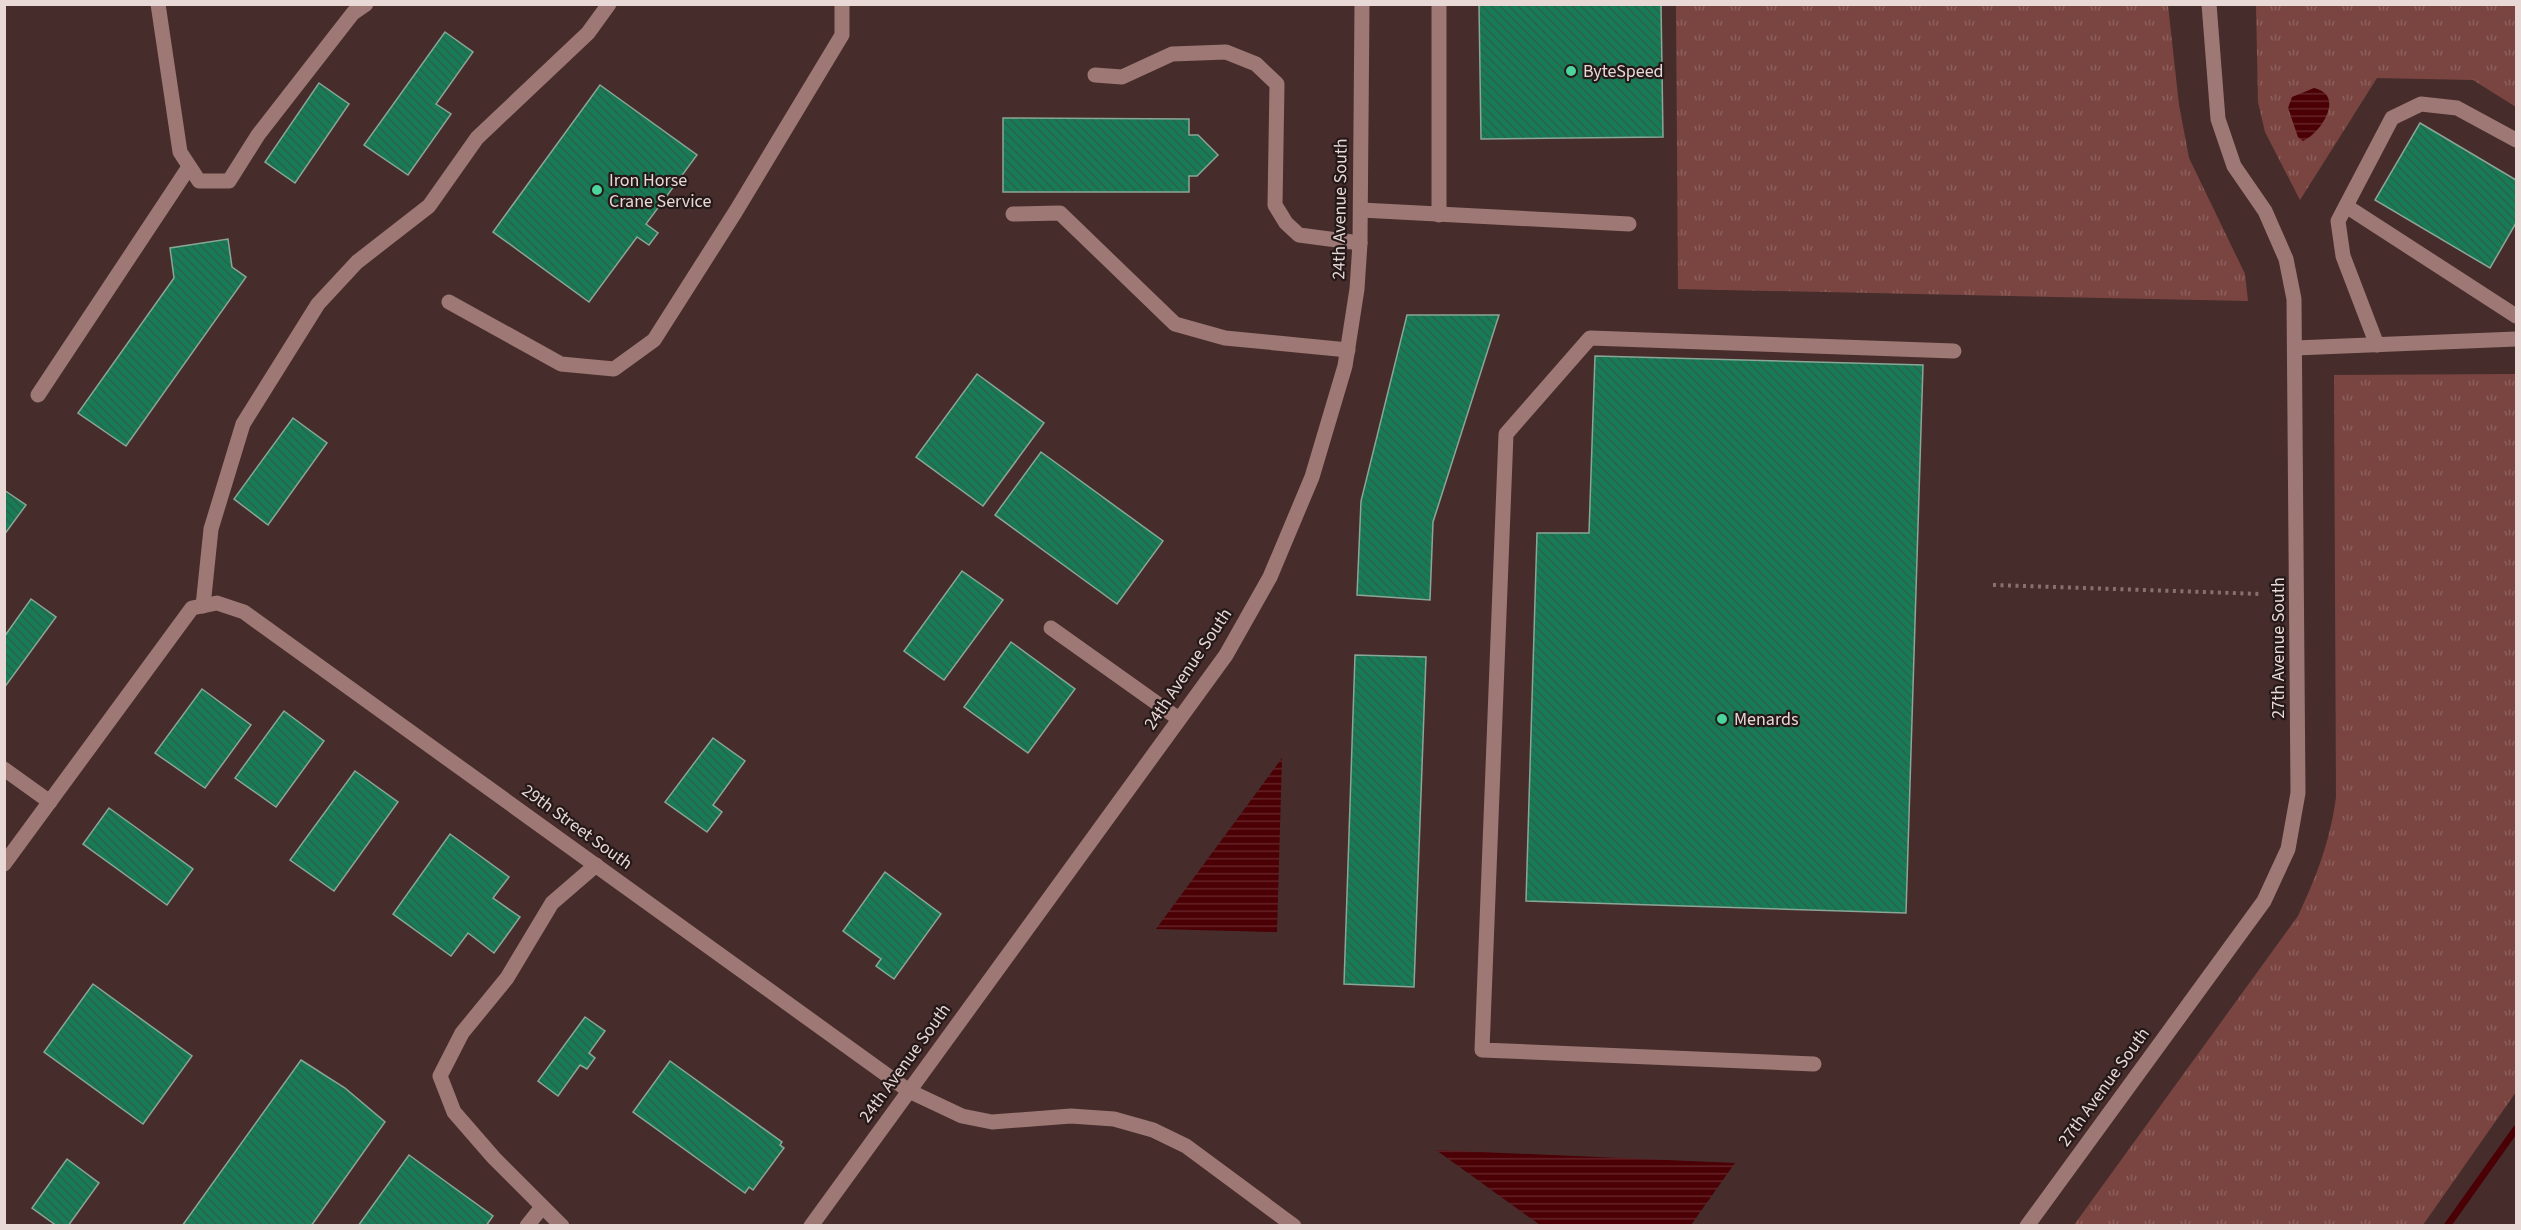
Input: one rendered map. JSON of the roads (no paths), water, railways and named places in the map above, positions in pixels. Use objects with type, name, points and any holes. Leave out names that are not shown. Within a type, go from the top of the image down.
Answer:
[{"type":"street","points":[[158,4],[180,152],[199,181],[229,181],[258,135],[353,13],[366,4]]},
{"type":"street","points":[[4,864],[192,608],[210,605],[211,530],[243,424],[318,304],[357,262],[429,206],[477,138],[588,33],[609,4]]},
{"type":"street","points":[[449,302],[561,364],[614,369],[654,340],[736,211],[842,34],[842,4]]},
{"type":"street","name":"24th Avenue South","points":[[811,1226],[1226,655],[1270,578],[1312,477],[1348,350],[1357,290],[1360,243],[1362,4]]},
{"type":"street","points":[[1439,4],[1439,215]]},
{"type":"street","name":"27th Avenue South","points":[[2027,1226],[2264,901],[2288,849],[2298,793],[2294,299],[2286,259],[2265,211],[2234,166],[2218,119],[2209,4]]},
{"type":"street","points":[[1095,75],[1122,77],[1172,54],[1226,52],[1256,64],[1277,84],[1275,205],[1286,222],[1299,235],[1360,243]]},
{"type":"street","points":[[2377,345],[2343,256],[2338,221],[2392,118],[2421,104],[2457,108],[2517,140]]},
{"type":"street","points":[[38,395],[189,166]]},
{"type":"street","points":[[2346,206],[2517,316]]},
{"type":"street","points":[[1361,210],[1629,224]]},
{"type":"street","points":[[1013,213],[1060,213],[1175,324],[1225,338],[1348,350]]},
{"type":"street","points":[[1814,1064],[1482,1050],[1506,434],[1590,338],[1954,351]]},
{"type":"street","points":[[2295,348],[2517,339]]},
{"type":"street","name":"29th Street South","points":[[210,605],[244,612],[909,1091],[962,1116],[992,1122],[1071,1116],[1114,1119],[1153,1130],[1186,1146],[1294,1226]]},
{"type":"street","points":[[1051,628],[1179,719]]},
{"type":"street","points":[[4,769],[50,802]]},
{"type":"street","points":[[561,1226],[494,1158],[454,1113],[440,1076],[462,1033],[507,978],[552,903],[596,865]]},
{"type":"street","points":[[527,1226],[542,1207]]},
{"type":"waterway","points":[[2447,1226],[2516,1129]]},
{"type":"place","name":"ByteSpeed","points":[[1571,71]]},
{"type":"place","name":"Iron Horse Crane Service","points":[[597,190]]},
{"type":"place","name":"Menards","points":[[1722,719]]}]
